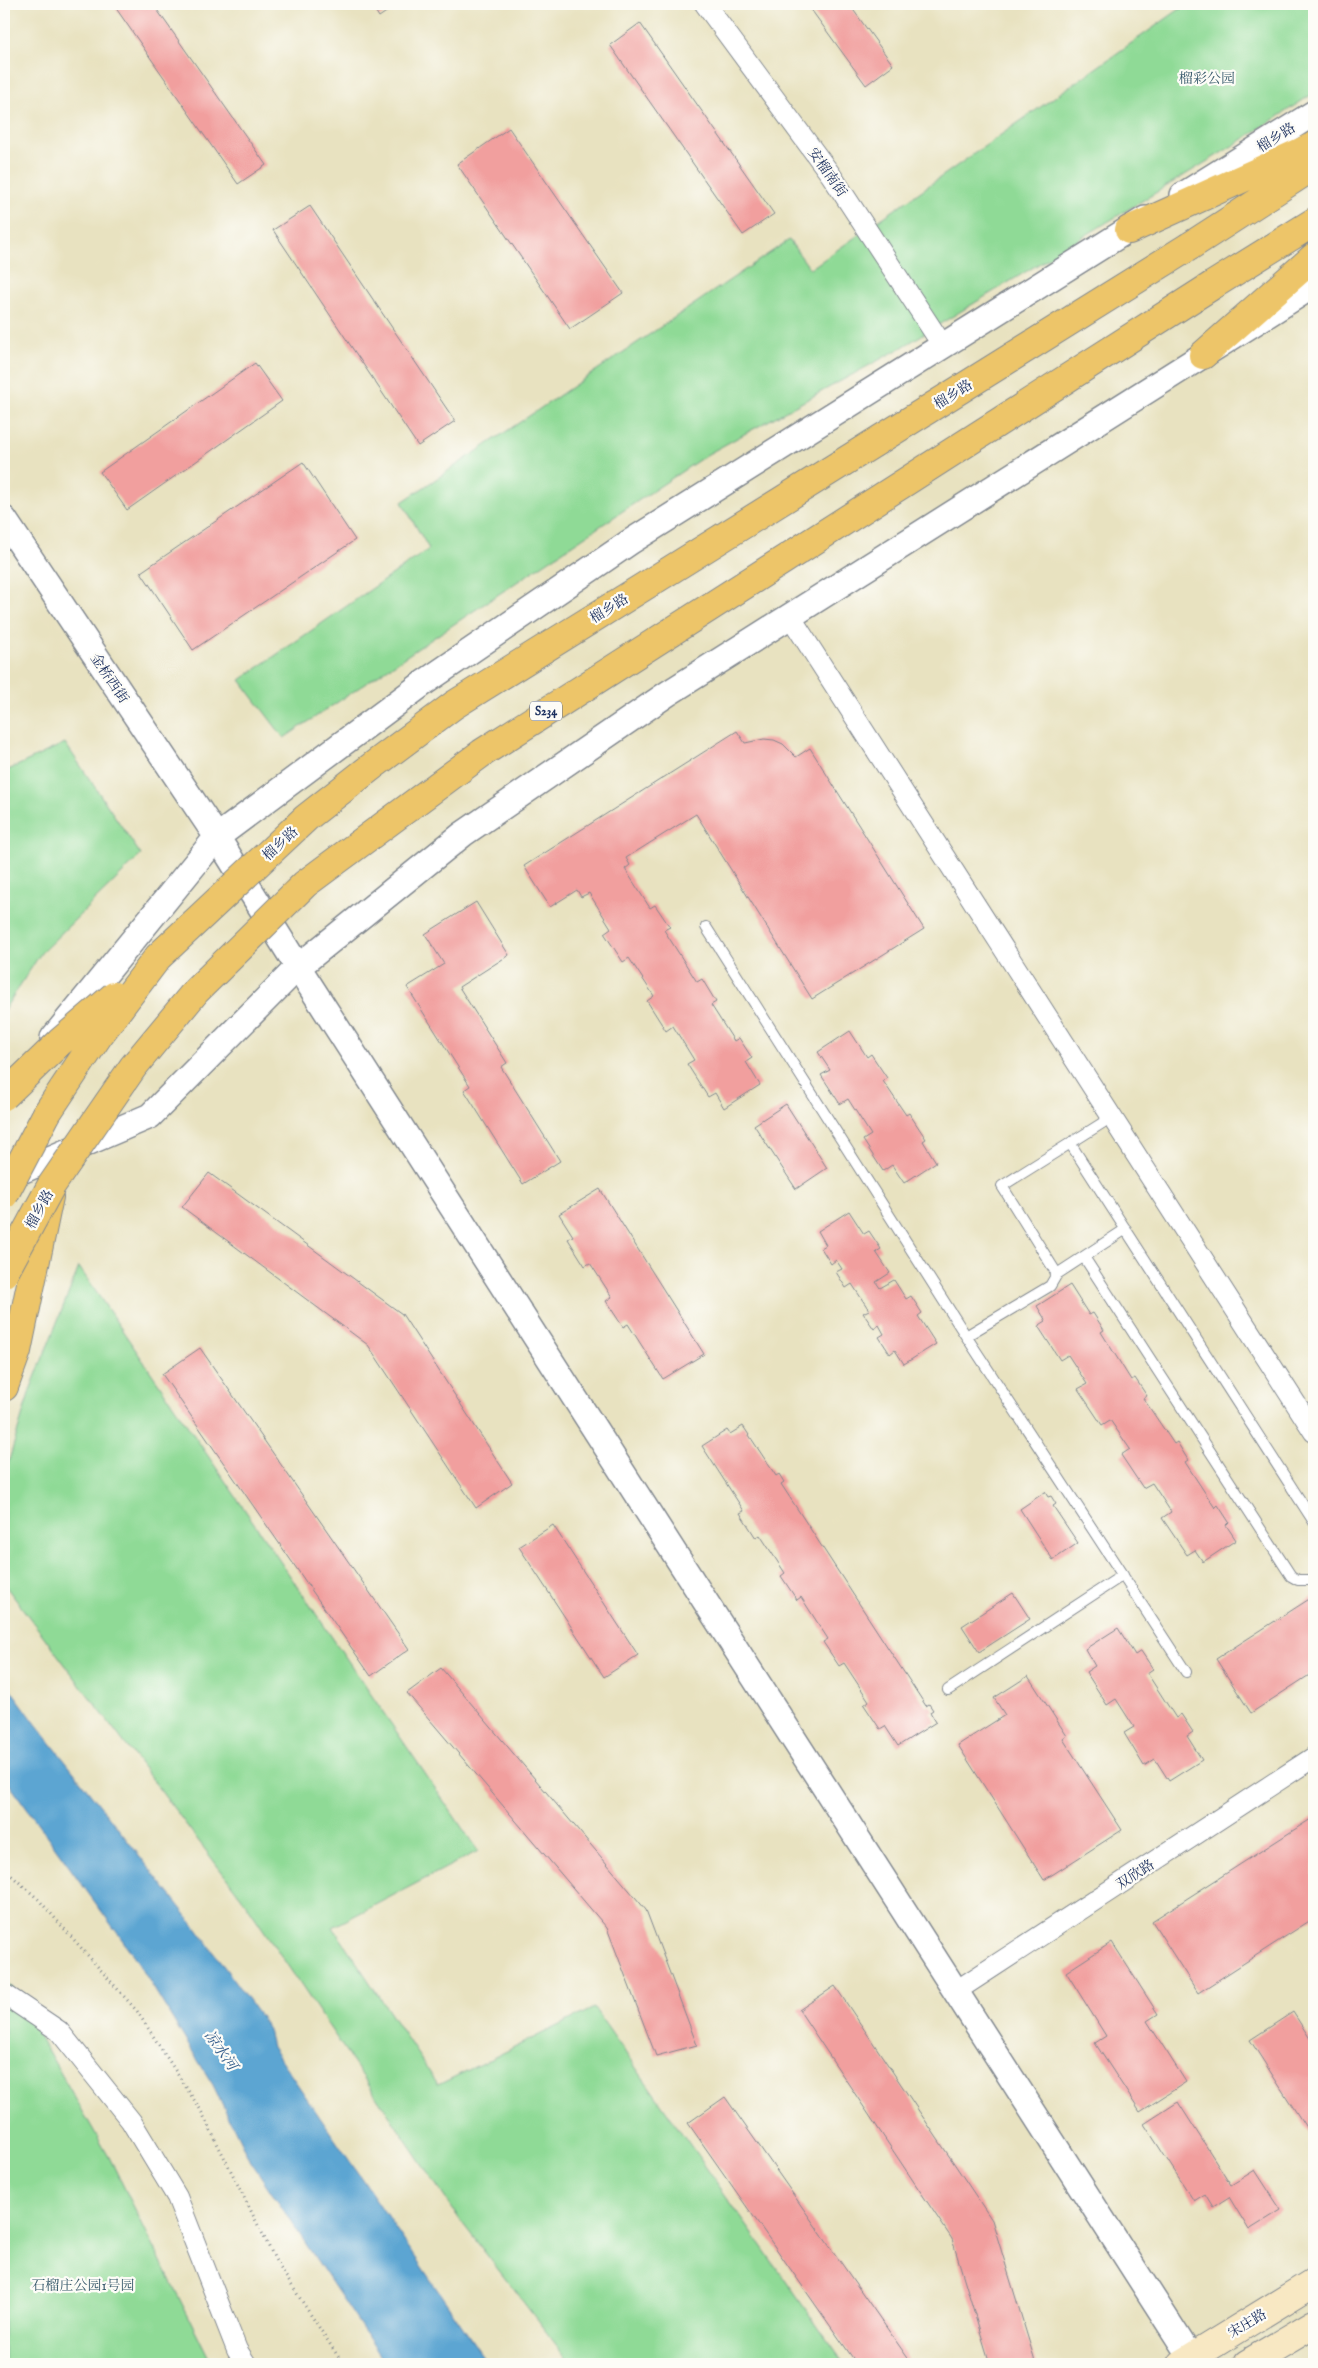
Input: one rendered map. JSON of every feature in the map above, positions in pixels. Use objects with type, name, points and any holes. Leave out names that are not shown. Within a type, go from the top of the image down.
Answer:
[{"type":"main road","points":[[1129,230],[1314,146]]},
{"type":"main road","name":"榴乡路","points":[[4,1195],[47,1113],[99,1034],[158,957],[306,818],[454,705],[1190,246],[1314,166]]},
{"type":"main road","name":"榴乡路","points":[[4,1273],[51,1186],[133,1066],[196,991],[305,884],[482,753],[1314,222]]},
{"type":"main road","points":[[1203,354],[1314,257]]},
{"type":"main road","points":[[4,1096],[60,1042],[158,957]]},
{"type":"main road","points":[[4,1387],[17,1351],[51,1186]]},
{"type":"main road","name":"宋庄路","points":[[1189,2362],[1314,2282]]},
{"type":"main road","points":[[1247,2364],[1314,2324]]},
{"type":"street","name":"安榴南街","points":[[705,4],[831,175],[943,346]]},
{"type":"street","name":"榴乡路","points":[[4,1096],[217,837],[424,682],[630,542],[1314,112]]},
{"type":"street","points":[[4,1178],[150,1116],[298,967],[463,834],[667,694],[1314,285]]},
{"type":"street","name":"金桥西街","points":[[4,519],[217,837],[298,967],[956,1991],[1189,2362]]},
{"type":"street","points":[[790,616],[1314,1432]]},
{"type":"street","name":"双欣路","points":[[956,1991],[1314,1757]]},
{"type":"street","points":[[4,1994],[59,2031],[131,2121],[177,2197],[230,2332],[246,2364]]},
{"type":"lane","points":[[706,927],[966,1336],[1186,1672]]},
{"type":"lane","points":[[1058,1274],[1002,1186],[1112,1117]]},
{"type":"lane","points":[[1070,1143],[1314,1522]]},
{"type":"lane","points":[[966,1336],[1050,1286],[1058,1274],[1126,1229]]},
{"type":"lane","points":[[1084,1257],[1291,1576],[1298,1580],[1314,1580]]},
{"type":"lane","points":[[948,1690],[1123,1576]]},
{"type":"path","points":[[4,1869],[38,1899],[137,2011],[200,2109],[277,2263],[343,2364]]},
{"type":"green space","name":"榴彩公园","points":[[1187,4],[1314,4],[1314,93],[1239,142],[899,349],[708,454],[284,738],[240,680],[429,549],[402,502],[789,240],[810,269]]},
{"type":"green space","points":[[65,743],[141,855],[41,953],[4,1010],[4,772]]},
{"type":"green space","points":[[79,1267],[478,1851],[333,1927],[438,2085],[594,2008],[844,2364],[571,2364],[460,2220],[244,1901],[4,1584],[4,1477],[30,1390]]},
{"type":"green space","name":"石榴庄公园1号园","points":[[4,1983],[11,1987],[109,2157],[212,2364],[4,2364]]},
{"type":"water","name":"凉水河","points":[[4,1680],[36,1724],[197,1929],[267,2026],[272,2047],[488,2364],[386,2364],[248,2157],[213,2085],[134,1956],[4,1777]]},
{"type":"building","points":[[113,4],[153,4],[266,165],[238,184]]},
{"type":"building","points":[[371,4],[398,4],[379,17]]},
{"type":"building","points":[[807,4],[849,4],[893,65],[866,85]]},
{"type":"building","points":[[640,23],[774,214],[743,235],[610,45]]},
{"type":"building","points":[[509,128],[623,293],[570,329],[457,164]]},
{"type":"building","points":[[310,206],[455,421],[418,446],[273,230]]},
{"type":"building","points":[[255,363],[282,401],[127,510],[100,472]]},
{"type":"building","points":[[303,462],[355,540],[193,650],[141,572]]},
{"type":"building","points":[[737,731],[745,743],[764,739],[774,740],[783,744],[796,757],[810,748],[924,929],[812,999],[696,814],[626,858],[630,865],[625,869],[650,908],[655,905],[670,927],[664,930],[697,982],[702,979],[716,1002],[711,1005],[734,1041],[739,1038],[752,1058],[746,1062],[760,1085],[724,1108],[715,1093],[708,1097],[687,1064],[694,1060],[673,1026],[666,1031],[647,1001],[654,996],[629,958],[623,962],[604,933],[611,928],[589,893],[581,897],[577,890],[550,907],[524,866]]},
{"type":"building","points":[[476,902],[509,955],[459,987],[507,1063],[501,1067],[560,1161],[523,1184],[464,1090],[470,1086],[407,987],[444,964],[425,934]]},
{"type":"building","points":[[850,1031],[867,1057],[871,1054],[887,1078],[883,1081],[906,1115],[909,1113],[926,1139],[923,1141],[936,1162],[904,1183],[892,1165],[883,1171],[863,1140],[871,1135],[848,1099],[840,1104],[821,1075],[830,1070],[818,1052]]},
{"type":"building","points":[[786,1104],[827,1168],[796,1189],[754,1125]]},
{"type":"building","points":[[209,1173],[402,1314],[512,1483],[476,1508],[368,1345],[182,1207]]},
{"type":"building","points":[[600,1189],[704,1354],[663,1379],[628,1324],[623,1327],[606,1301],[612,1297],[590,1263],[585,1266],[568,1239],[573,1236],[559,1214]]},
{"type":"building","points":[[849,1211],[864,1234],[869,1231],[881,1249],[876,1252],[890,1273],[876,1282],[880,1288],[894,1280],[906,1299],[911,1296],[922,1313],[918,1316],[936,1344],[904,1364],[895,1350],[890,1354],[879,1337],[884,1334],[879,1325],[874,1329],[863,1313],[869,1310],[852,1284],[846,1288],[836,1272],[842,1269],[836,1260],[831,1264],[821,1248],[826,1245],[818,1231]]},
{"type":"building","points":[[1070,1285],[1089,1315],[1093,1313],[1104,1330],[1101,1332],[1131,1380],[1135,1378],[1147,1396],[1143,1398],[1174,1444],[1177,1442],[1188,1460],[1185,1462],[1215,1508],[1218,1505],[1229,1522],[1226,1525],[1236,1540],[1203,1562],[1195,1550],[1187,1555],[1162,1518],[1171,1512],[1152,1483],[1143,1488],[1121,1455],[1130,1449],[1110,1420],[1102,1425],[1078,1389],[1087,1384],[1068,1355],[1060,1360],[1038,1326],[1046,1321],[1037,1306]]},
{"type":"building","points":[[200,1348],[409,1649],[371,1676],[162,1374]]},
{"type":"building","points":[[743,1426],[776,1476],[779,1474],[784,1482],[781,1484],[926,1706],[929,1704],[933,1710],[930,1712],[936,1722],[898,1746],[885,1726],[880,1729],[864,1705],[869,1701],[844,1663],[839,1666],[823,1642],[828,1639],[801,1597],[797,1600],[781,1576],[785,1573],[760,1535],[756,1538],[740,1513],[744,1511],[702,1446],[727,1430],[730,1434]]},
{"type":"building","points":[[1045,1492],[1048,1497],[1051,1496],[1056,1504],[1053,1506],[1078,1543],[1053,1560],[1020,1509]]},
{"type":"building","points":[[553,1525],[638,1655],[604,1677],[519,1547]]},
{"type":"building","points":[[1013,1593],[1030,1619],[979,1652],[962,1626]]},
{"type":"building","points":[[1314,1596],[1314,1672],[1251,1713],[1216,1659]]},
{"type":"building","points":[[1118,1628],[1135,1655],[1141,1651],[1153,1669],[1147,1673],[1176,1718],[1181,1714],[1193,1732],[1187,1736],[1202,1760],[1169,1781],[1155,1759],[1144,1766],[1124,1733],[1134,1727],[1116,1699],[1107,1705],[1086,1672],[1095,1666],[1085,1649]]},
{"type":"building","points":[[441,1668],[646,1910],[697,2045],[656,2056],[607,1928],[407,1693]]},
{"type":"building","points":[[1028,1676],[1067,1736],[1063,1739],[1122,1830],[1044,1880],[958,1745],[1005,1715],[994,1698]]},
{"type":"building","points":[[1314,1817],[1314,1918],[1198,1993],[1152,1921]]},
{"type":"building","points":[[1112,1942],[1158,2014],[1147,2021],[1186,2082],[1140,2112],[1095,2043],[1106,2036],[1066,1972]]},
{"type":"building","points":[[835,1986],[992,2220],[1036,2364],[990,2364],[952,2239],[799,2010]]},
{"type":"building","points":[[1293,2012],[1314,2045],[1314,2140],[1250,2040]]},
{"type":"building","points":[[725,2097],[912,2364],[857,2364],[688,2123]]},
{"type":"building","points":[[1178,2102],[1231,2185],[1255,2170],[1281,2210],[1249,2230],[1229,2197],[1213,2207],[1205,2194],[1194,2201],[1144,2124]]}]
